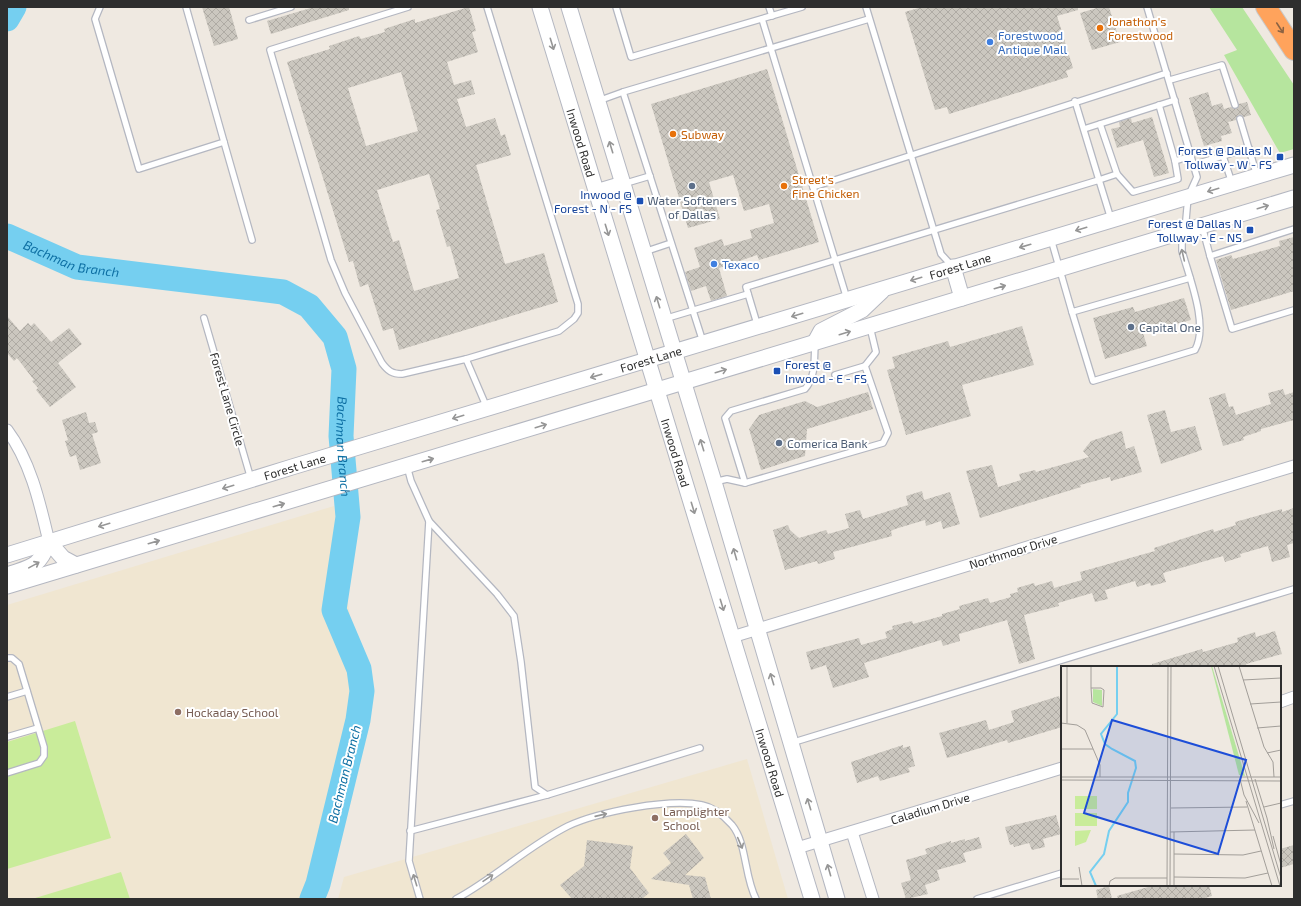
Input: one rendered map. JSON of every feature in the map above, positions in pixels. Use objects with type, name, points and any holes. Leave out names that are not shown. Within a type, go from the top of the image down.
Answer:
[{"type":"highway","points":[[1266,7],[1294,50]]},
{"type":"main road","name":"Inwood Road","points":[[540,7],[812,899]]},
{"type":"main road","name":"Inwood Road","points":[[569,7],[714,482],[837,899]]},
{"type":"main road","name":"Forest Lane","points":[[7,555],[953,267],[1051,239],[1257,176],[1293,169]]},
{"type":"main road","points":[[596,192],[623,184]]},
{"type":"main road","points":[[7,586],[1294,198]]},
{"type":"main road","points":[[953,267],[962,298]]},
{"type":"main road","points":[[815,342],[821,331],[862,310],[886,288]]},
{"type":"main road","points":[[7,575],[34,566],[44,555],[49,542],[63,558],[76,565]]},
{"type":"street","points":[[7,430],[25,461],[39,502],[49,542]]},
{"type":"street","name":"Northmoor Drive","points":[[732,637],[1294,466]]},
{"type":"street","points":[[1281,702],[1294,697]]},
{"type":"street","name":"Caladium Drive","points":[[797,848],[1061,768]]},
{"type":"street","points":[[852,832],[873,899]]},
{"type":"lane","points":[[100,7],[95,19],[139,169],[224,142]]},
{"type":"lane","points":[[186,7],[252,240]]},
{"type":"lane","points":[[249,20],[291,7]]},
{"type":"lane","points":[[408,7],[270,50],[331,260],[345,293],[382,363],[388,371],[394,374],[402,374],[466,359],[559,330],[574,319],[578,312],[578,304],[488,7]]},
{"type":"lane","points":[[616,7],[631,58],[802,7]]},
{"type":"lane","points":[[769,7],[772,16]]},
{"type":"lane","points":[[866,7],[941,254],[953,267]]},
{"type":"lane","points":[[1051,239],[1093,381],[1195,350],[1200,342],[1199,316],[1182,251],[1182,242],[1185,231],[1188,197],[1197,177],[1170,80],[1147,7]]},
{"type":"lane","points":[[762,19],[847,299]]},
{"type":"lane","points":[[597,101],[869,19]]},
{"type":"lane","points":[[1170,80],[1222,65],[1235,105]]},
{"type":"lane","points":[[813,187],[1167,72]]},
{"type":"lane","points":[[623,92],[703,344]]},
{"type":"lane","points":[[1084,129],[1175,100]]},
{"type":"lane","points":[[1075,101],[1111,220]]},
{"type":"lane","points":[[1100,124],[1117,174],[1133,192],[1178,179],[1175,161],[1159,105]]},
{"type":"lane","points":[[1240,119],[1257,176]]},
{"type":"lane","points":[[1193,165],[1248,148]]},
{"type":"lane","points":[[1175,161],[1191,156]]},
{"type":"lane","points":[[1223,156],[1232,184]]},
{"type":"lane","points":[[758,327],[746,287],[1117,174]]},
{"type":"lane","points":[[623,184],[650,176]]},
{"type":"lane","points":[[1202,226],[1232,329],[1294,310]]},
{"type":"lane","points":[[1210,256],[1294,229]]},
{"type":"lane","points":[[643,252],[671,243]]},
{"type":"lane","points":[[1072,312],[1190,278]]},
{"type":"lane","points":[[664,319],[748,294]]},
{"type":"lane","name":"Forest Lane Circle","points":[[204,318],[251,480]]},
{"type":"lane","points":[[836,375],[865,366],[876,352],[870,326]]},
{"type":"lane","points":[[745,483],[725,418],[731,411],[805,389],[810,383],[813,375],[815,342]]},
{"type":"lane","points":[[466,359],[487,408]]},
{"type":"lane","points":[[714,482],[727,478],[745,483],[883,443],[888,433],[865,366]]},
{"type":"lane","points":[[407,466],[411,481],[429,521],[497,594],[514,616],[521,662],[535,787],[547,796]]},
{"type":"lane","points":[[420,899],[409,861],[429,521]]},
{"type":"lane","points":[[791,743],[1294,590]]},
{"type":"lane","points":[[7,658],[12,658],[19,664],[44,747],[44,756],[39,763],[7,773]]},
{"type":"lane","points":[[7,697],[27,691]]},
{"type":"lane","points":[[7,737],[38,728]]},
{"type":"lane","points":[[410,831],[547,796],[700,748]]},
{"type":"lane","points":[[1281,805],[1294,801]]},
{"type":"lane","points":[[456,899],[568,826],[589,818],[616,812],[679,803],[703,805],[720,813],[732,826],[743,848],[749,887],[756,899]]},
{"type":"lane","points":[[977,899],[1061,873]]},
{"type":"shaded area","name":"Hockaday School","points":[[334,506],[352,630],[355,665],[354,696],[344,729],[340,767],[312,878],[304,899],[7,899],[7,605]]},
{"type":"shaded area","name":"Lamplighter School","points":[[747,759],[788,899],[338,899],[344,877]]},
{"type":"green space","points":[[1209,7],[1242,7],[1294,85],[1294,149],[1280,153],[1277,148],[1224,55],[1237,50]]},
{"type":"green space","points":[[75,721],[111,838],[7,869],[7,742]]},
{"type":"green space","points":[[121,872],[130,899],[32,899]]},
{"type":"building","points":[[202,7],[229,7],[238,39],[214,46]]},
{"type":"building","points":[[314,7],[349,7],[349,10],[271,34],[267,21]]},
{"type":"building","points":[[469,7],[476,31],[472,32],[478,52],[447,62],[454,85],[471,80],[475,94],[457,99],[466,127],[495,118],[501,136],[505,134],[511,155],[476,165],[505,264],[544,253],[558,302],[399,350],[393,328],[383,331],[368,284],[360,287],[353,261],[349,262],[287,62],[330,49],[329,46],[359,36],[361,39],[385,32],[384,29],[415,19],[415,23]],"holes":[[[401,72],[418,131],[366,146],[348,88]],[[429,174],[440,209],[436,210],[447,247],[450,246],[459,278],[414,291],[399,240],[393,242],[377,190]]]},
{"type":"building","name":"Forestwood Antique Mall","points":[[922,7],[1078,7],[1078,10],[1057,16],[1073,68],[1066,71],[1068,77],[949,114],[947,107],[935,110],[905,12]]},
{"type":"building","name":"Jonathon's Forestwood","points":[[1100,7],[1109,7],[1120,42],[1092,50],[1080,13]]},
{"type":"building","points":[[767,69],[819,242],[759,260],[757,255],[719,268],[727,296],[711,301],[706,286],[691,291],[685,272],[700,267],[694,248],[722,239],[724,246],[752,238],[750,230],[774,223],[769,204],[744,211],[733,175],[709,182],[720,219],[688,228],[651,104]]},
{"type":"building","points":[[1208,92],[1212,106],[1222,103],[1224,109],[1231,107],[1236,109],[1239,104],[1247,102],[1251,115],[1244,117],[1241,115],[1237,116],[1236,120],[1228,122],[1232,133],[1221,136],[1222,141],[1204,146],[1189,98]]},
{"type":"building","points":[[1152,117],[1169,173],[1154,177],[1143,140],[1117,148],[1111,129],[1120,127],[1119,122],[1131,118],[1132,123]]},
{"type":"building","points":[[1294,237],[1294,291],[1231,310],[1216,260],[1231,255],[1233,259],[1280,246],[1279,241]]},
{"type":"building","name":"Capital One","points":[[1184,298],[1191,320],[1143,333],[1147,346],[1105,359],[1093,318],[1133,307],[1135,312]]},
{"type":"building","points":[[7,316],[20,331],[28,323],[31,326],[34,323],[51,342],[69,328],[82,344],[58,363],[76,387],[50,407],[36,390],[38,388],[32,381],[34,380],[17,358],[14,361],[7,353]]},
{"type":"building","points":[[1022,326],[1034,365],[962,385],[971,416],[906,435],[887,370],[895,368],[892,357],[948,341],[950,347]]},
{"type":"building","points":[[1283,389],[1285,395],[1294,392],[1294,420],[1261,429],[1261,431],[1243,437],[1244,440],[1223,446],[1209,398],[1225,393],[1229,407],[1233,406],[1236,415],[1271,404],[1268,393]]},
{"type":"building","name":"Comerica Bank","points":[[868,392],[873,409],[807,429],[805,456],[761,470],[749,429],[759,415],[805,401],[817,407]]},
{"type":"building","points":[[1165,410],[1171,432],[1195,426],[1202,450],[1161,464],[1147,415]]},
{"type":"building","points":[[86,412],[89,423],[95,422],[98,432],[92,434],[101,463],[80,470],[76,455],[70,457],[65,441],[68,440],[62,420]]},
{"type":"building","points":[[1122,431],[1126,449],[1134,446],[1142,472],[1111,481],[1110,477],[1080,485],[1081,487],[980,518],[966,471],[992,465],[998,487],[1021,480],[1019,474],[1035,470],[1036,472],[1089,457],[1083,451],[1091,441]]},
{"type":"building","points":[[922,491],[924,500],[950,492],[960,524],[943,529],[941,521],[926,526],[925,520],[895,529],[891,531],[892,536],[833,552],[835,559],[818,564],[817,561],[785,570],[773,530],[788,525],[790,530],[799,538],[826,530],[828,534],[849,528],[845,514],[860,510],[863,519],[908,505],[906,496]]},
{"type":"building","points":[[1294,508],[1294,543],[1287,545],[1290,557],[1272,562],[1268,546],[1240,554],[1241,557],[1225,562],[1223,556],[1163,573],[1166,582],[1151,586],[1150,583],[1137,587],[1135,581],[1105,590],[1108,599],[1095,602],[1092,593],[1058,603],[1059,606],[1024,615],[1035,659],[1019,664],[1007,620],[959,634],[960,641],[943,646],[941,640],[864,663],[869,677],[833,688],[826,665],[811,670],[806,652],[859,638],[861,645],[887,638],[885,632],[893,629],[892,626],[912,621],[913,624],[942,616],[942,614],[960,609],[959,606],[988,598],[990,603],[1011,597],[1010,594],[1018,592],[1017,588],[1034,583],[1035,586],[1052,581],[1054,588],[1082,580],[1080,572],[1155,551],[1154,548],[1213,529],[1214,532],[1236,525],[1235,522],[1282,509],[1282,512]]},
{"type":"building","points":[[1275,631],[1282,654],[1246,664],[1247,666],[1152,666],[1152,664],[1202,649],[1203,652],[1238,642],[1237,638],[1255,632],[1256,637]]},
{"type":"building","points":[[1059,696],[1061,702],[1061,727],[1008,743],[1007,740],[947,758],[939,733],[986,720],[989,730],[1014,722],[1011,711]]},
{"type":"building","points":[[903,745],[903,748],[910,746],[915,766],[908,768],[910,772],[880,781],[878,776],[857,783],[851,762]]},
{"type":"building","points":[[1056,815],[1061,834],[1043,839],[1045,847],[1032,850],[1029,843],[1014,847],[1013,844],[1010,845],[1005,827]]},
{"type":"building","points":[[686,834],[704,858],[685,875],[705,877],[711,899],[693,899],[689,885],[651,879],[671,863],[663,853]]},
{"type":"building","points":[[979,837],[982,848],[963,853],[966,862],[937,870],[940,880],[925,885],[928,894],[906,899],[901,883],[911,880],[906,860],[927,854],[925,849],[951,841],[951,843]]},
{"type":"building","points":[[587,840],[633,846],[630,868],[649,893],[642,899],[572,899],[560,885],[584,866]]},
{"type":"building","points":[[1294,845],[1294,864],[1281,868],[1281,849]]},
{"type":"building","points":[[1109,886],[1112,899],[1098,899],[1096,890]]},
{"type":"building","points":[[1152,886],[1209,886],[1212,896],[1201,899],[1118,899],[1117,896]]},
{"type":"waterway","name":"Bachman Branch","points":[[7,19],[14,7]]},
{"type":"waterway","name":"Bachman Branch","points":[[7,236],[77,267],[283,292],[309,306],[335,337],[344,369],[341,436],[348,517],[334,610],[359,669],[362,691],[358,720],[318,884],[312,899]]},
{"type":"place","name":"Jonathon's Forestwood","points":[[1100,28]]},
{"type":"place","name":"Forestwood Antique Mall","points":[[990,42]]},
{"type":"place","name":"Subway","points":[[673,134]]},
{"type":"place","name":"Forest @ Dallas N Tollway - W - FS","points":[[1280,157]]},
{"type":"place","name":"Water Softeners of Dallas","points":[[692,186]]},
{"type":"place","name":"Street's Fine Chicken","points":[[784,186]]},
{"type":"place","name":"Inwood @ Forest - N - FS","points":[[640,201]]},
{"type":"place","name":"Forest @ Dallas N Tollway - E - NS","points":[[1250,230]]},
{"type":"place","name":"Texaco","points":[[714,264]]},
{"type":"place","name":"Capital One","points":[[1131,327]]},
{"type":"place","name":"Forest @ Inwood - E - FS","points":[[777,371]]},
{"type":"place","name":"Comerica Bank","points":[[779,443]]},
{"type":"place","name":"Hockaday School","points":[[178,712]]},
{"type":"place","name":"Lamplighter School","points":[[655,818]]}]
